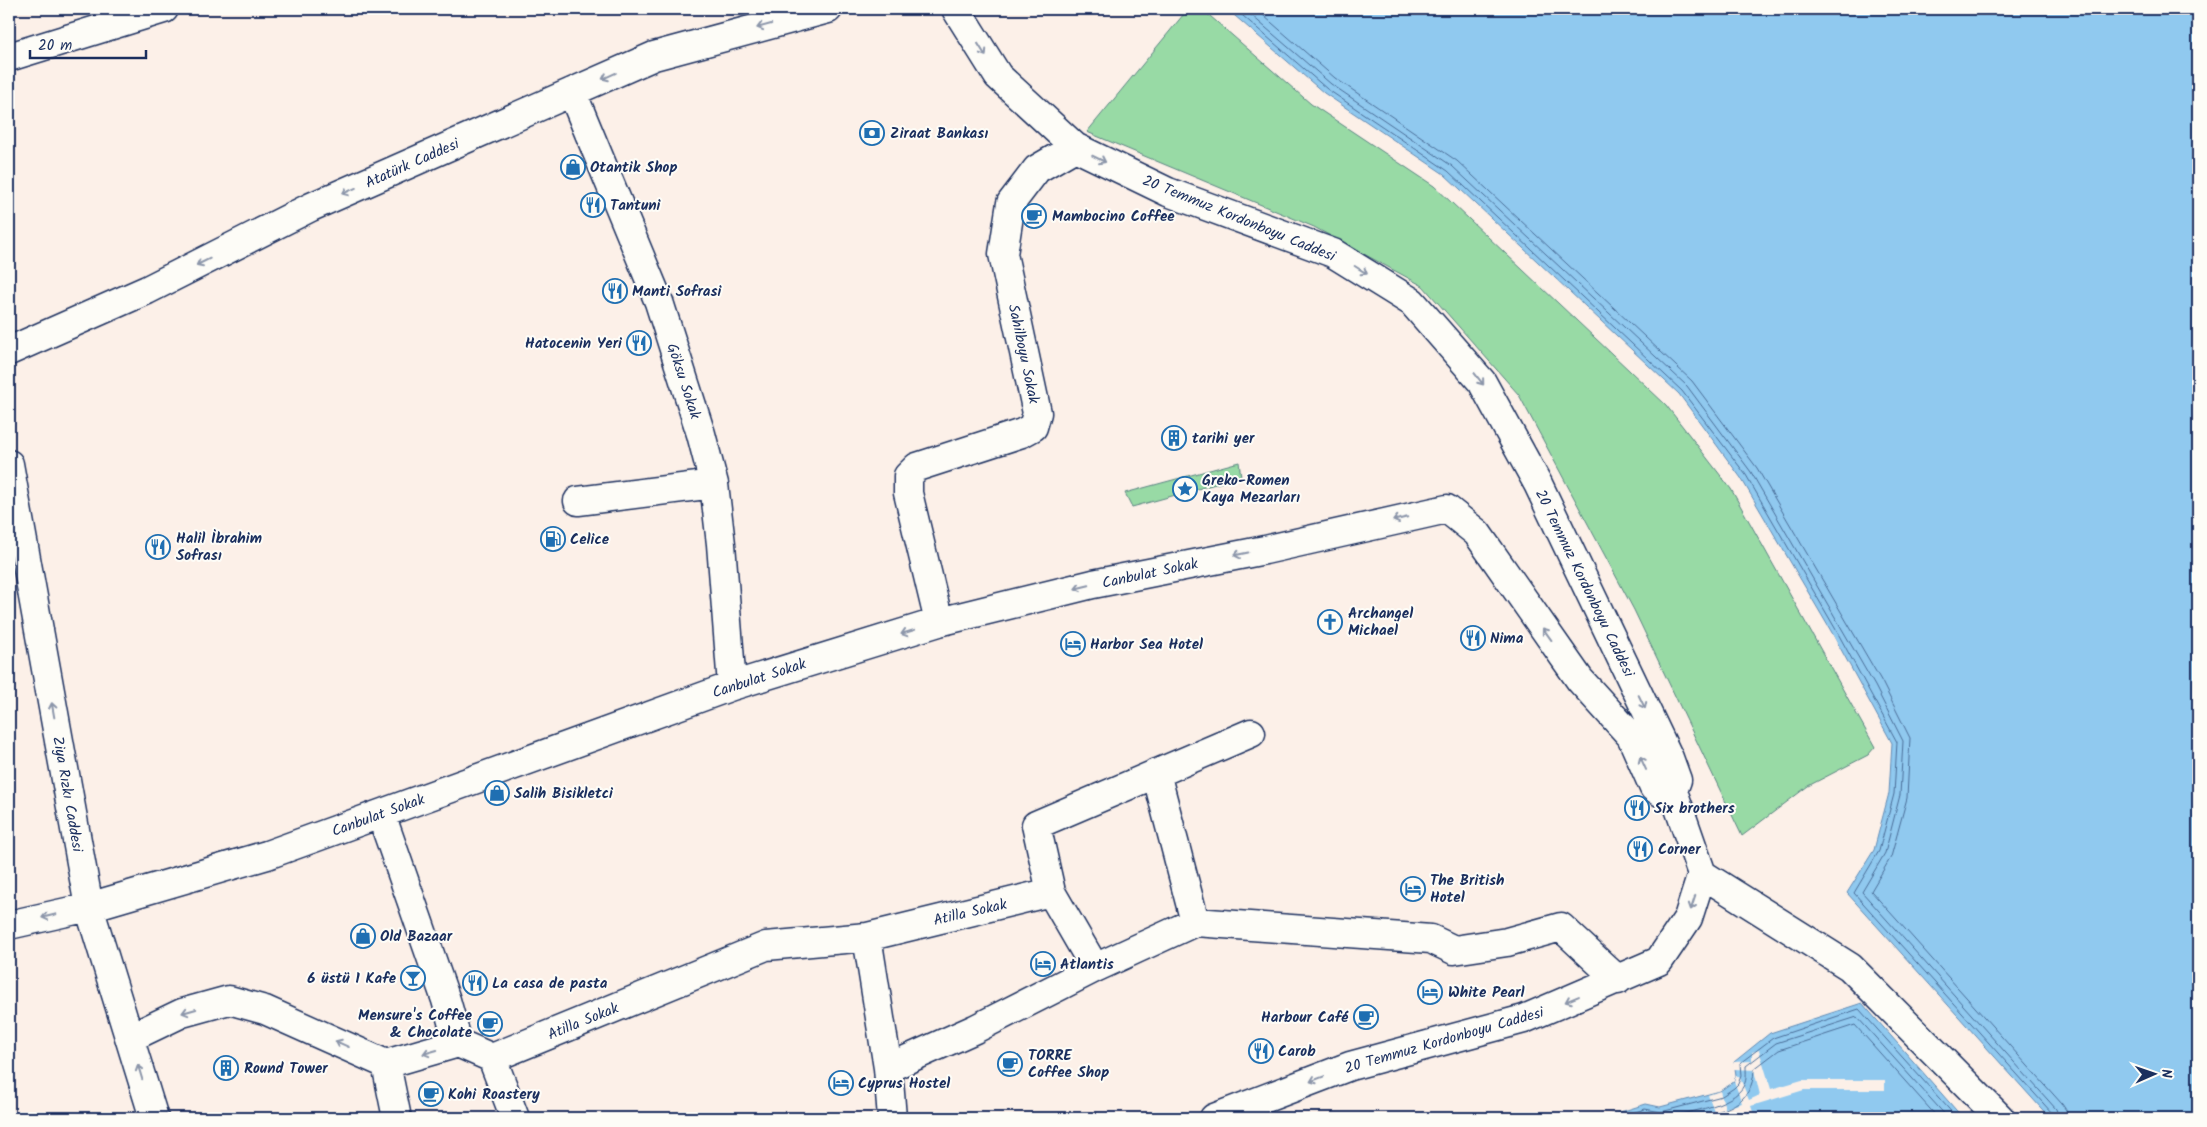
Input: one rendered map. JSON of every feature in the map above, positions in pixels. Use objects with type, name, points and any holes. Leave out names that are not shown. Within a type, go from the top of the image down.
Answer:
[{"type":"street","points":[[9,57],[164,9]]},
{"type":"street","name":"Atatürk Caddesi","points":[[9,351],[147,290],[311,207],[654,56],[828,9]]},
{"type":"street","name":"20 Temmuz Kordonboyu Caddesi","points":[[956,9],[998,76],[1075,148],[1168,192],[1333,253],[1412,302],[1482,382],[1538,484],[1669,758],[1677,780],[1673,791],[1702,874],[1688,918],[1659,961],[1524,1019],[1350,1066],[1214,1118]]},
{"type":"street","name":"Göksu Sokak","points":[[572,92],[659,302],[701,434],[714,484],[721,544],[732,686]]},
{"type":"street","name":"Sahilboyu Sokak","points":[[939,622],[908,493],[908,476],[917,467],[1022,433],[1033,427],[1037,414],[1003,254],[1011,203],[1037,169],[1075,148]]},
{"type":"street","name":"Ziya Rızkı Caddesi","points":[[9,464],[89,907],[154,1118]]},
{"type":"street","points":[[578,501],[714,484]]},
{"type":"street","name":"Canbulat Sokak","points":[[9,925],[89,907],[267,856],[732,686],[939,622],[1093,584],[1264,550],[1447,509],[1477,532],[1580,680],[1631,736],[1654,788],[1665,795],[1673,791]]},
{"type":"street","points":[[1095,968],[1051,892],[1036,825],[1251,733]]},
{"type":"street","points":[[1156,773],[1195,922]]},
{"type":"street","points":[[381,814],[446,1000],[458,1043]]},
{"type":"street","points":[[1702,874],[1850,966],[2000,1118]]},
{"type":"street","name":"Atilla Sokak","points":[[492,1058],[766,946],[867,936],[1051,892]]},
{"type":"street","points":[[888,1068],[975,1030],[1095,968],[1195,922],[1431,939],[1454,950],[1506,942],[1560,927],[1618,980]]},
{"type":"street","points":[[867,936],[888,1068],[892,1118]]},
{"type":"street","points":[[130,1038],[182,1012],[230,1000],[265,1010],[386,1064],[458,1043],[492,1058],[515,1118]]},
{"type":"street","points":[[386,1064],[397,1118]]},
{"type":"green space","points":[[1188,9],[1202,9],[1311,104],[1434,186],[1666,405],[1731,489],[1875,747],[1868,755],[1808,786],[1742,836],[1634,610],[1519,395],[1423,286],[1314,227],[1087,132]]},
{"type":"green space","points":[[1239,462],[1241,477],[1132,507],[1125,493]]},
{"type":"water","points":[[1227,9],[2198,9],[2198,1118],[2050,1118],[1847,893],[1874,850],[1889,793],[1892,743],[1831,631],[1741,478],[1679,394],[1444,174],[1324,93]]},
{"type":"water","points":[[1862,1003],[1963,1118],[1601,1118],[1646,1104],[1660,1107],[1720,1091],[1734,1081],[1736,1075],[1734,1062],[1770,1033]]},
{"type":"pier","points":[[1759,1050],[1771,1089],[1802,1080],[1885,1080],[1885,1090],[1804,1090],[1751,1106],[1755,1118],[1749,1118],[1746,1112],[1727,1118],[1706,1118],[1705,1116],[1714,1112],[1708,1095],[1720,1091],[1725,1108],[1742,1103],[1734,1081],[1736,1075],[1740,1078],[1749,1100],[1760,1095],[1754,1070],[1734,1069],[1733,1065],[1734,1062],[1752,1061],[1752,1052]]},
{"type":"place","name":"Ziraat Bankası","points":[[872,133]]},
{"type":"place","name":"Otantik Shop","points":[[573,167]]},
{"type":"place","name":"Tantuni","points":[[593,205]]},
{"type":"place","name":"Mambocino Coffee","points":[[1034,216]]},
{"type":"place","name":"Manti Sofrasi","points":[[615,291]]},
{"type":"place","name":"Hatocenin Yeri","points":[[639,343]]},
{"type":"place","name":"tarihi yer","points":[[1174,438]]},
{"type":"place","name":"Greko-Romen Kaya Mezarları","points":[[1185,489]]},
{"type":"place","name":"Celice","points":[[553,539]]},
{"type":"place","name":"Halil İbrahim Sofrası","points":[[158,547]]},
{"type":"place","name":"Archangel Michael","points":[[1330,622]]},
{"type":"place","name":"Nima","points":[[1473,638]]},
{"type":"place","name":"Harbor Sea Hotel","points":[[1073,644]]},
{"type":"place","name":"Salih Bisikletci","points":[[497,793]]},
{"type":"place","name":"Six brothers","points":[[1637,808]]},
{"type":"place","name":"Corner","points":[[1640,849]]},
{"type":"place","name":"The British Hotel","points":[[1413,889]]},
{"type":"place","name":"Old Bazaar","points":[[363,936]]},
{"type":"place","name":"Atlantis","points":[[1043,964]]},
{"type":"place","name":"6 üstü 1 Kafe","points":[[413,978]]},
{"type":"place","name":"La casa de pasta","points":[[475,983]]},
{"type":"place","name":"White Pearl","points":[[1430,992]]},
{"type":"place","name":"Harbour Café","points":[[1366,1017]]},
{"type":"place","name":"Mensure's Coffee & Chocolate","points":[[490,1024]]},
{"type":"place","name":"Carob","points":[[1261,1051]]},
{"type":"place","name":"TORRE Coffee Shop","points":[[1010,1064]]},
{"type":"place","name":"Round Tower","points":[[226,1068]]},
{"type":"place","name":"Cyprus Hostel","points":[[841,1083]]},
{"type":"place","name":"Kohi Roastery","points":[[431,1094]]}]
